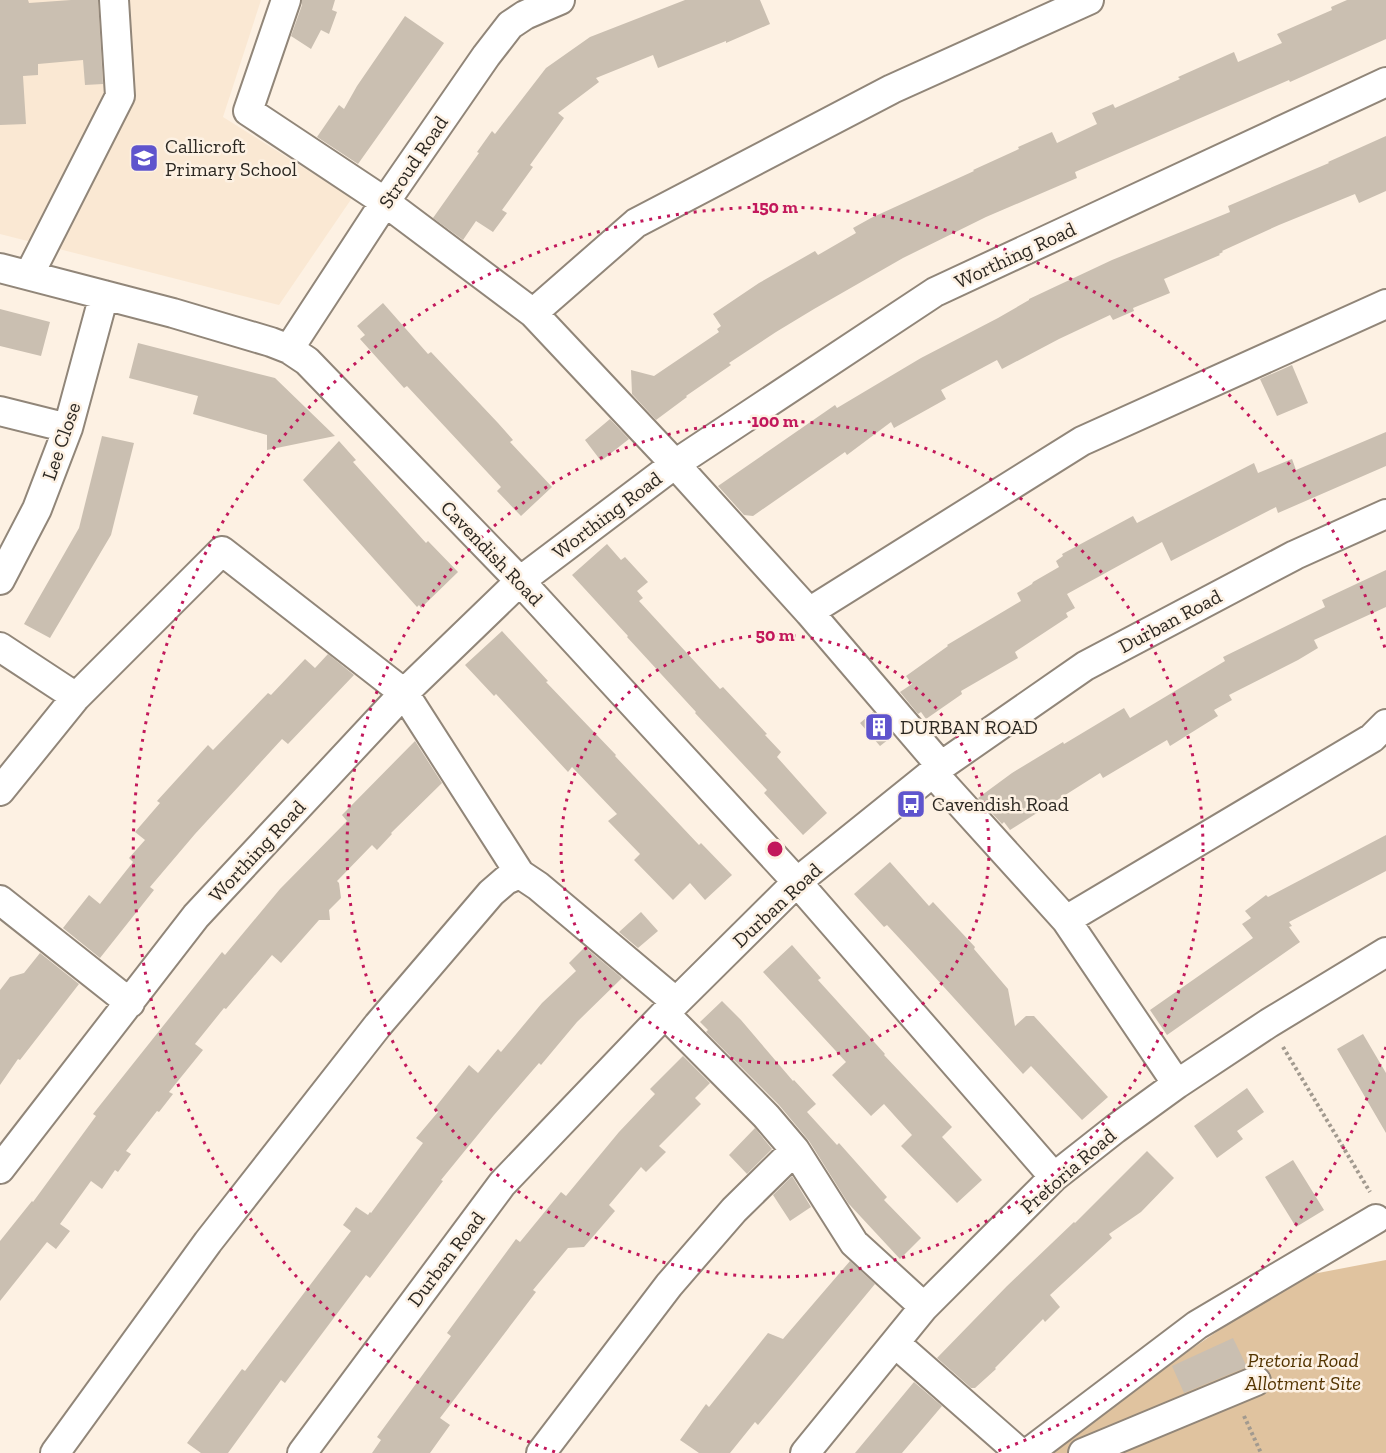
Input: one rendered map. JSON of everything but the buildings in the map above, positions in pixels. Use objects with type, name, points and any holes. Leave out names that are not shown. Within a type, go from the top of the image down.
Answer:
[{"type":"street","points":[[29,275],[120,96],[114,0]]},
{"type":"street","points":[[286,0],[248,111],[386,202],[533,313],[675,464],[809,612],[937,770],[1066,920],[1177,1084]]},
{"type":"street","name":"Stroud Road","points":[[289,349],[486,56],[510,13],[525,15],[560,0]]},
{"type":"street","points":[[533,313],[636,223],[892,89],[1089,0]]},
{"type":"street","name":"Worthing Road","points":[[0,1169],[196,916],[404,693],[520,581],[675,464],[935,292],[1386,82]]},
{"type":"street","name":"Cavendish Road","points":[[0,268],[173,313],[289,349],[307,361],[520,581],[798,882],[1054,1177]]},
{"type":"street","name":"Lee Close","points":[[0,580],[37,509],[68,428],[104,295]]},
{"type":"street","points":[[809,612],[1082,441],[1386,304]]},
{"type":"street","points":[[0,411],[68,428]]},
{"type":"street","name":"Durban Road","points":[[302,1453],[502,1184],[670,1008],[798,882],[937,770],[1085,666],[1295,555],[1386,514]]},
{"type":"street","points":[[0,791],[76,698],[222,551],[404,693],[520,874],[538,886],[670,1008],[795,1150],[854,1243],[924,1307]]},
{"type":"street","points":[[0,647],[76,698]]},
{"type":"street","points":[[1066,920],[1372,738],[1386,724]]},
{"type":"street","points":[[55,1453],[208,1242],[378,1025],[491,893],[506,880],[520,874]]},
{"type":"street","points":[[0,900],[130,1003]]},
{"type":"street","name":"Pretoria Road","points":[[805,1453],[924,1307],[1054,1177],[1177,1084],[1269,1023],[1386,952]]},
{"type":"street","points":[[541,1453],[669,1285],[734,1210],[795,1150]]},
{"type":"street","points":[[1028,1453],[1197,1324],[1374,1207]]},
{"type":"street","points":[[895,1343],[1020,1453]]},
{"type":"street","points":[[1083,1453],[1244,1386]]},
{"type":"path","points":[[1269,1023],[1374,1207]]},
{"type":"path","points":[[1244,1386],[1261,1453]]},
{"type":"shaded area","name":"Callicroft Primary School","points":[[0,0],[261,0],[223,117],[352,198],[279,305],[0,234]]},
{"type":"green space","name":"Pretoria Road Allotment Site","points":[[1386,1260],[1386,1453],[1039,1453],[1297,1277]]},
{"type":"place","name":"Callicroft Primary School","points":[[144,158]]},
{"type":"place","name":"DURBAN ROAD","points":[[879,727]]},
{"type":"place","name":"Cavendish Road","points":[[911,804]]}]
